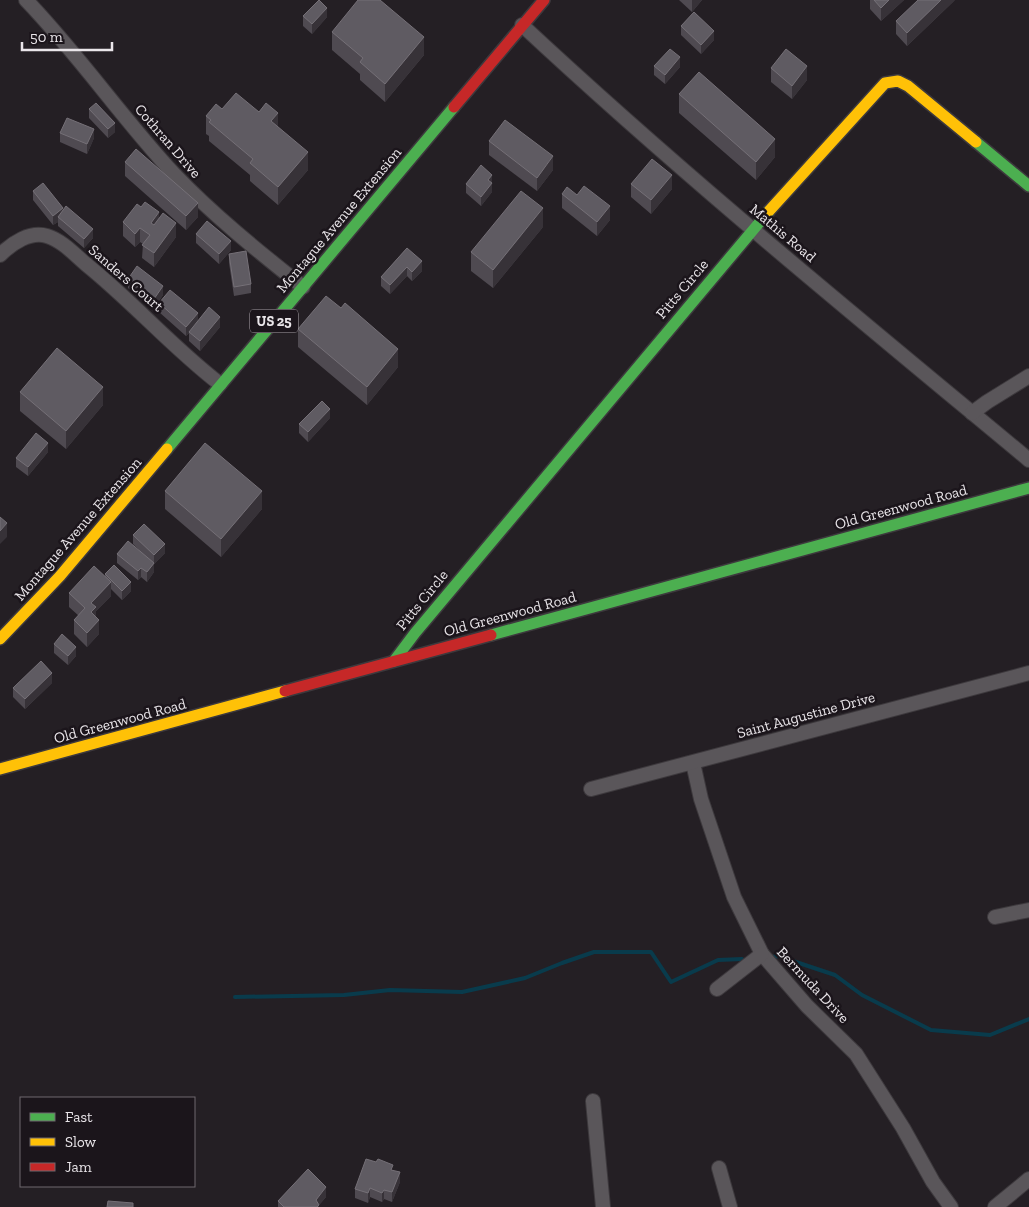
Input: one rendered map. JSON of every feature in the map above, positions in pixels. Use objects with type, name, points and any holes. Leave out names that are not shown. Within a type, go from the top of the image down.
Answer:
[{"type":"main road","name":"Montague Avenue Extension","points":[[0,639],[60,576],[544,0]]},
{"type":"main road","name":"Pitts Circle","points":[[394,661],[415,633],[753,229],[880,87],[893,81],[903,82],[1029,186]]},
{"type":"main road","name":"Old Greenwood Road","points":[[0,769],[1029,488]]},
{"type":"street","name":"Cothran Drive","points":[[26,0],[46,21],[151,147],[194,194],[222,220],[303,287]]},
{"type":"street","name":"Mathis Road","points":[[522,25],[638,130],[753,229],[1029,460]]},
{"type":"street","name":"Sanders Court","points":[[0,255],[20,240],[30,236],[48,236],[61,243],[127,298],[196,365],[220,384]]},
{"type":"street","points":[[972,413],[1029,376]]},
{"type":"street","name":"Saint Augustine Drive","points":[[591,790],[1029,673]]},
{"type":"street","name":"Bermuda Drive","points":[[693,762],[701,799],[734,897],[762,954],[807,1006],[856,1054],[903,1128],[933,1182],[951,1207]]},
{"type":"street","points":[[995,917],[1029,910]]},
{"type":"street","points":[[717,989],[762,954]]},
{"type":"street","points":[[593,1101],[603,1207]]},
{"type":"street","points":[[719,1168],[730,1207]]},
{"type":"street","points":[[995,1207],[1029,1179]]},
{"type":"building","points":[[319,0],[327,8],[312,24],[303,16]]},
{"type":"building","points":[[358,0],[380,0],[424,37],[385,84],[360,62],[363,58],[332,32]]},
{"type":"building","points":[[874,0],[889,0],[881,8]]},
{"type":"building","points":[[918,0],[941,0],[907,33],[896,21]]},
{"type":"building","points":[[694,12],[714,31],[701,45],[681,26]]},
{"type":"building","points":[[670,49],[680,57],[665,75],[654,66]]},
{"type":"building","points":[[786,49],[807,66],[792,86],[771,68]]},
{"type":"building","points":[[699,72],[775,139],[756,162],[679,94]]},
{"type":"building","points":[[236,93],[259,112],[266,103],[278,113],[271,121],[308,152],[278,187],[250,163],[253,159],[209,122],[211,120],[206,116],[216,104],[222,109]]},
{"type":"building","points":[[96,103],[115,123],[108,129],[89,109]]},
{"type":"building","points":[[67,118],[94,129],[87,144],[60,133]]},
{"type":"building","points":[[505,120],[553,156],[537,178],[489,141]]},
{"type":"building","points":[[136,149],[198,203],[186,216],[125,162]]},
{"type":"building","points":[[652,159],[672,175],[651,200],[631,184]]},
{"type":"building","points":[[481,165],[492,175],[488,180],[492,183],[481,197],[466,184]]},
{"type":"building","points":[[43,183],[63,208],[53,216],[33,191]]},
{"type":"building","points":[[584,186],[610,206],[597,222],[562,194],[567,187],[577,195]]},
{"type":"building","points":[[521,191],[543,208],[493,270],[471,252]]},
{"type":"building","points":[[145,202],[159,212],[151,223],[154,225],[163,213],[176,223],[154,253],[142,245],[150,235],[140,228],[135,234],[123,222],[137,204],[141,207]]},
{"type":"building","points":[[66,206],[93,229],[84,239],[58,217]]},
{"type":"building","points":[[207,221],[231,241],[219,254],[196,234]]},
{"type":"building","points":[[407,248],[422,261],[412,272],[407,267],[390,285],[381,277]]},
{"type":"building","points":[[246,251],[251,284],[234,287],[229,254]]},
{"type":"building","points":[[137,266],[163,286],[154,299],[128,279]]},
{"type":"building","points":[[170,290],[198,313],[186,327],[159,303]]},
{"type":"building","points":[[326,296],[341,308],[345,303],[398,349],[367,387],[298,329]]},
{"type":"building","points":[[209,307],[220,317],[200,341],[189,332]]},
{"type":"building","points":[[57,348],[103,387],[66,431],[20,392]]},
{"type":"building","points":[[322,401],[330,409],[308,432],[299,424]]},
{"type":"building","points":[[36,433],[48,443],[28,467],[16,458]]},
{"type":"building","points":[[205,443],[262,491],[221,539],[165,491]]},
{"type":"building","points":[[0,517],[7,523],[0,531]]},
{"type":"building","points":[[144,524],[165,544],[154,555],[133,535]]},
{"type":"building","points":[[128,541],[154,563],[147,572],[141,568],[138,571],[117,554]]},
{"type":"building","points":[[114,565],[131,582],[122,591],[105,574]]},
{"type":"building","points":[[94,566],[111,582],[91,603],[96,607],[91,612],[99,620],[87,633],[74,620],[85,608],[69,593]]},
{"type":"building","points":[[62,634],[76,647],[68,656],[54,644]]},
{"type":"building","points":[[41,661],[52,673],[25,699],[13,688]]},
{"type":"building","points":[[366,1159],[376,1162],[378,1159],[393,1165],[391,1170],[400,1172],[392,1192],[384,1190],[382,1193],[370,1188],[368,1193],[355,1189]]},
{"type":"building","points":[[308,1169],[326,1187],[316,1200],[319,1205],[317,1207],[284,1207],[278,1201]]},
{"type":"building","points":[[108,1201],[133,1203],[133,1207],[107,1207]]},
{"type":"waterway","points":[[235,997],[344,995],[390,990],[462,992],[525,978],[594,952],[651,952],[671,982],[718,960],[742,959]]},
{"type":"waterway","points":[[772,957],[778,956],[835,975],[862,995],[931,1030],[990,1035],[1029,1019]]},
{"type":"traffic: fast","points":[[167,449],[454,107]]},
{"type":"traffic: fast","points":[[976,142],[1029,186]]},
{"type":"traffic: fast","points":[[394,661],[415,633],[769,211]]},
{"type":"traffic: fast","points":[[491,635],[1029,488]]},
{"type":"traffic: slow","points":[[769,211],[885,83],[898,81],[908,86],[976,142]]},
{"type":"traffic: slow","points":[[0,639],[60,576],[167,449]]},
{"type":"traffic: slow","points":[[0,769],[285,691]]},
{"type":"traffic: jam","points":[[454,107],[544,0]]},
{"type":"traffic: jam","points":[[285,691],[491,635]]}]
